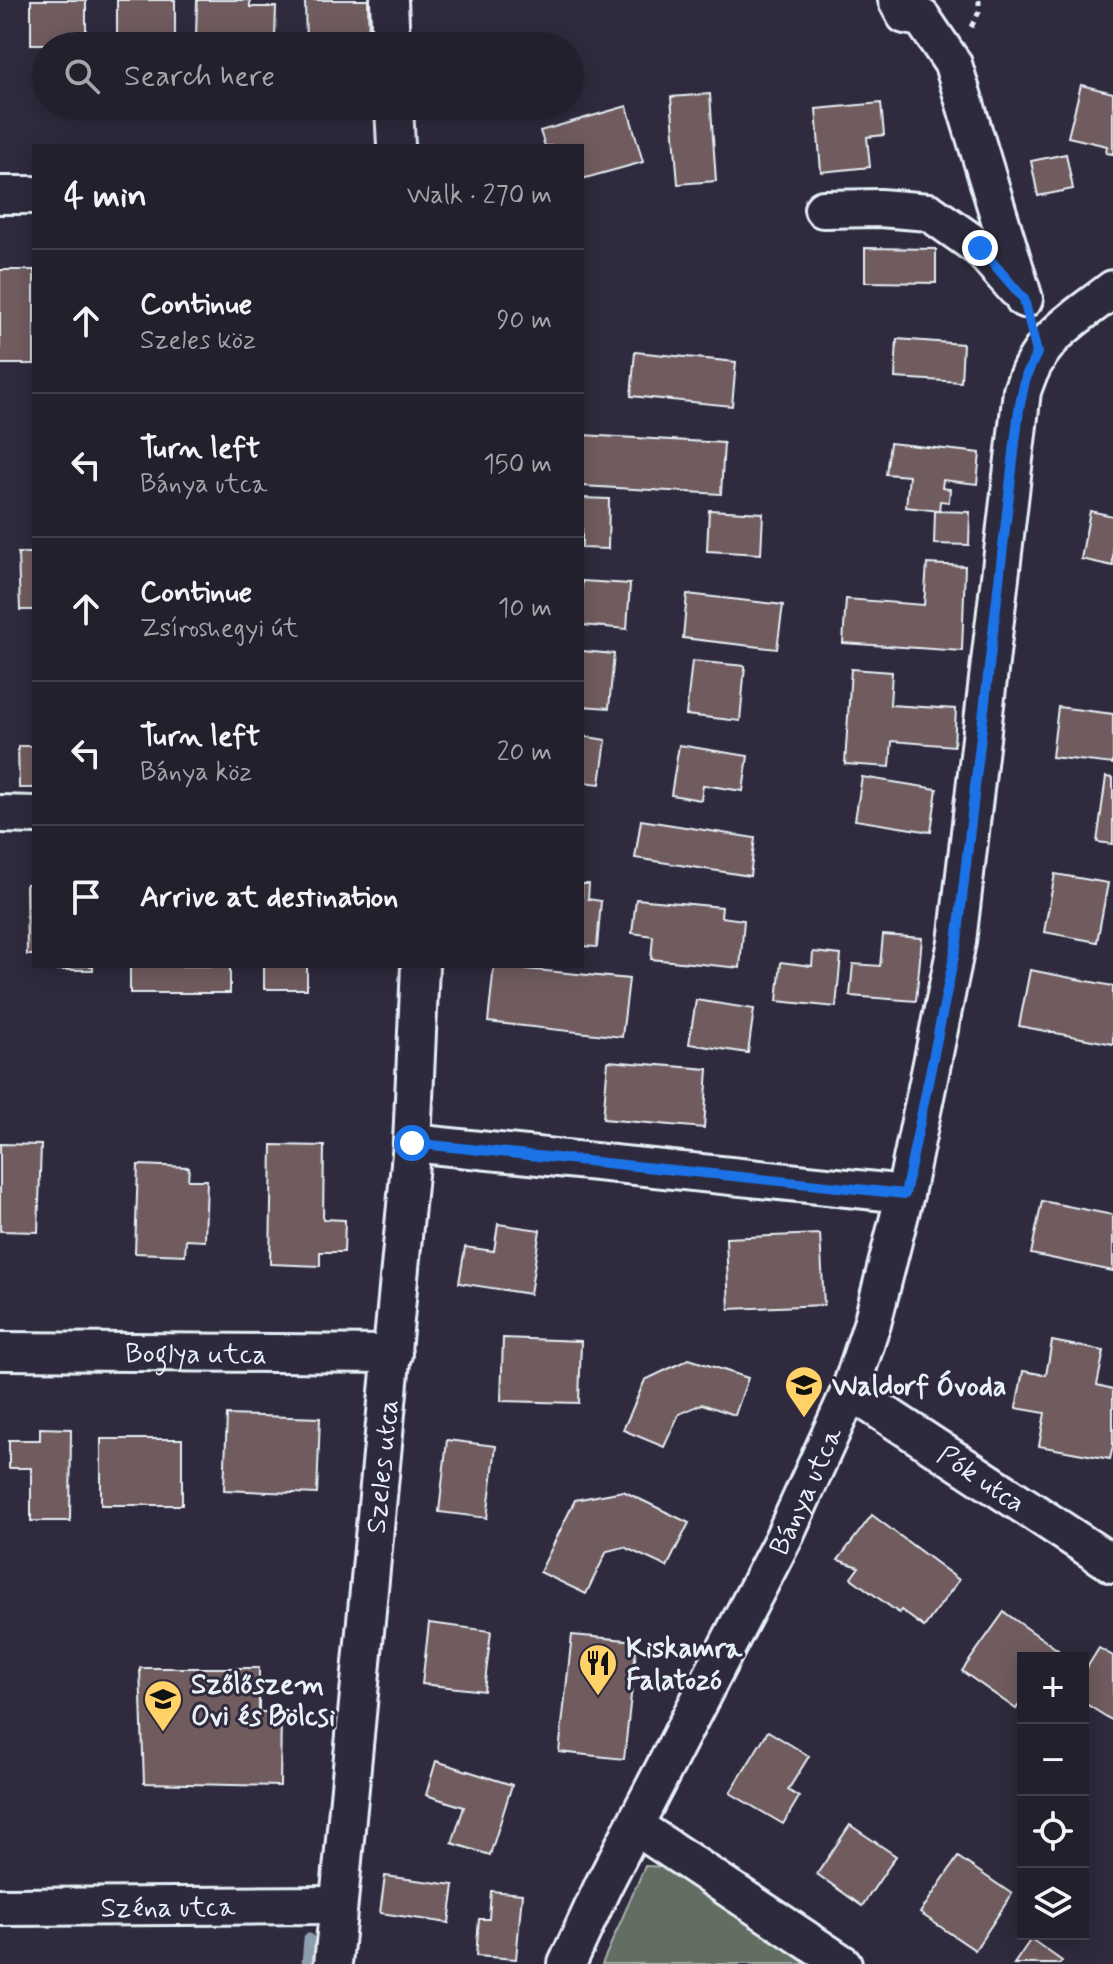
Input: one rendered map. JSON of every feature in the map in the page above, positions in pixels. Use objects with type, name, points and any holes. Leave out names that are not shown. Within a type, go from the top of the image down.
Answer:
[{"type":"street","points":[[389,0],[390,32]]},
{"type":"street","points":[[897,0],[905,15],[922,18],[953,64],[1024,299],[1037,353]]},
{"type":"street","points":[[395,120],[396,144]]},
{"type":"street","points":[[0,195],[32,195]]},
{"type":"street","points":[[823,209],[880,208],[929,212],[980,248],[1024,299]]},
{"type":"street","points":[[1037,353],[1113,289]]},
{"type":"street","name":"Bánya utca","points":[[567,1964],[783,1539],[850,1391],[872,1324],[905,1194],[957,942],[1019,409],[1026,376],[1037,353]]},
{"type":"street","points":[[0,814],[32,815]]},
{"type":"street","name":"Szeles utca","points":[[333,1964],[412,1143],[420,968]]},
{"type":"street","points":[[412,1143],[905,1194]]},
{"type":"street","name":"Boglya utca","points":[[0,1351],[393,1354]]},
{"type":"street","name":"Pók utca","points":[[850,1391],[1112,1561]]},
{"type":"street","points":[[635,1826],[843,1964]]},
{"type":"street","name":"Széna utca","points":[[0,1907],[338,1905]]},
{"type":"green space","points":[[645,1866],[668,1867],[808,1964],[602,1964]]},
{"type":"building","points":[[31,0],[86,0],[86,32],[32,32],[31,44]]},
{"type":"building","points":[[117,0],[175,0],[175,32],[117,32]]},
{"type":"building","points":[[197,0],[250,0],[250,7],[276,7],[275,32],[196,32]]},
{"type":"building","points":[[305,0],[368,0],[369,32],[306,32]]},
{"type":"building","points":[[1081,85],[1113,93],[1113,154],[1106,153],[1107,146],[1068,137]]},
{"type":"building","points":[[710,94],[716,181],[678,184],[671,97]]},
{"type":"building","points":[[881,103],[884,135],[867,137],[870,167],[821,172],[816,109]]},
{"type":"building","points":[[627,106],[643,162],[584,178],[584,144],[544,144],[540,131]]},
{"type":"building","points":[[1066,154],[1073,189],[1038,196],[1031,161]]},
{"type":"building","points":[[865,248],[936,249],[936,283],[865,282]]},
{"type":"building","points":[[0,270],[32,270],[32,364],[0,364]]},
{"type":"building","points":[[897,339],[963,344],[961,382],[895,378]]},
{"type":"building","points":[[635,352],[736,362],[732,406],[631,396]]},
{"type":"building","points":[[584,435],[724,443],[721,494],[584,486]]},
{"type":"building","points":[[890,443],[980,453],[977,484],[943,480],[942,488],[950,489],[949,502],[940,501],[939,511],[906,507],[909,476],[886,474]]},
{"type":"building","points":[[584,498],[609,499],[608,549],[584,548]]},
{"type":"building","points":[[709,510],[763,513],[761,554],[707,551]]},
{"type":"building","points":[[935,511],[970,512],[969,545],[934,544]]},
{"type":"building","points":[[1090,511],[1113,516],[1113,566],[1081,559]]},
{"type":"building","points":[[18,553],[32,553],[32,610],[20,610]]},
{"type":"building","points":[[927,564],[965,566],[962,651],[843,643],[846,599],[924,605]]},
{"type":"building","points":[[584,581],[630,584],[627,629],[584,625]]},
{"type":"building","points":[[687,594],[783,605],[777,649],[683,638]]},
{"type":"building","points":[[584,651],[614,654],[609,708],[584,706]]},
{"type":"building","points":[[692,661],[745,666],[740,721],[686,715]]},
{"type":"building","points":[[851,669],[892,672],[890,705],[956,709],[954,746],[892,741],[890,767],[845,764]]},
{"type":"building","points":[[1058,707],[1113,714],[1113,764],[1052,757]]},
{"type":"building","points":[[584,736],[606,740],[600,784],[584,782]]},
{"type":"building","points":[[679,745],[748,756],[743,791],[703,785],[701,800],[671,795]]},
{"type":"building","points":[[18,746],[32,746],[32,788],[19,788]]},
{"type":"building","points":[[862,777],[937,789],[931,832],[855,820]]},
{"type":"building","points":[[1106,777],[1113,778],[1113,844],[1097,842]]},
{"type":"building","points":[[641,820],[755,838],[750,876],[635,858]]},
{"type":"building","points":[[1055,874],[1108,883],[1097,942],[1044,932]]},
{"type":"building","points":[[26,884],[32,884],[32,955],[27,955]]},
{"type":"building","points":[[584,884],[589,884],[588,899],[601,901],[597,947],[584,946]]},
{"type":"building","points":[[636,899],[722,907],[721,917],[744,920],[740,968],[651,959],[653,936],[632,933]]},
{"type":"building","points":[[883,935],[922,938],[916,1001],[850,996],[853,964],[880,966]]},
{"type":"building","points":[[813,952],[841,955],[836,1007],[777,1001],[781,962],[812,966]]},
{"type":"building","points":[[43,968],[93,968],[93,970]]},
{"type":"building","points":[[130,968],[230,968],[230,993],[130,993]]},
{"type":"building","points":[[264,968],[307,968],[307,989],[264,989]]},
{"type":"building","points":[[494,968],[629,979],[622,1037],[488,1022]]},
{"type":"building","points":[[1030,970],[1113,986],[1113,1044],[1019,1026]]},
{"type":"building","points":[[696,1000],[754,1009],[748,1053],[689,1044]]},
{"type":"building","points":[[608,1061],[708,1069],[704,1128],[603,1119]]},
{"type":"building","points":[[0,1144],[41,1145],[38,1232],[0,1231]]},
{"type":"building","points":[[272,1145],[324,1146],[323,1219],[345,1220],[344,1252],[320,1252],[320,1266],[270,1264]]},
{"type":"building","points":[[138,1165],[189,1167],[188,1180],[207,1180],[205,1241],[186,1240],[185,1255],[135,1253]]},
{"type":"building","points":[[1042,1201],[1113,1215],[1113,1271],[1031,1254]]},
{"type":"building","points":[[498,1224],[540,1230],[530,1294],[459,1283],[465,1247],[494,1251]]},
{"type":"building","points":[[820,1234],[824,1305],[729,1309],[726,1238]]},
{"type":"building","points":[[503,1338],[581,1341],[579,1403],[501,1401]]},
{"type":"building","points":[[1052,1341],[1104,1351],[1097,1385],[1113,1389],[1113,1446],[1110,1459],[1039,1446],[1045,1413],[1016,1408],[1023,1371],[1046,1375]]},
{"type":"building","points":[[689,1359],[748,1378],[735,1415],[702,1404],[679,1414],[664,1447],[623,1430],[645,1380]]},
{"type":"building","points":[[227,1415],[320,1418],[317,1494],[224,1490]]},
{"type":"building","points":[[40,1428],[71,1429],[70,1521],[31,1521],[31,1468],[9,1468],[9,1440],[40,1440]]},
{"type":"building","points":[[101,1439],[182,1439],[182,1505],[101,1505]]},
{"type":"building","points":[[447,1440],[496,1446],[487,1518],[439,1512]]},
{"type":"building","points":[[623,1491],[689,1523],[667,1567],[624,1547],[607,1551],[586,1594],[540,1572],[575,1500]]},
{"type":"building","points":[[872,1515],[959,1580],[924,1627],[851,1578],[859,1567],[838,1560]]},
{"type":"building","points":[[1004,1612],[1058,1650],[1017,1652],[1016,1709],[962,1671]]},
{"type":"building","points":[[429,1623],[491,1631],[484,1691],[422,1684]]},
{"type":"building","name":"Kiskamra Falatozó","points":[[572,1635],[637,1641],[624,1759],[559,1752]]},
{"type":"building","points":[[1099,1648],[1113,1656],[1113,1721],[1089,1706],[1089,1664]]},
{"type":"building","points":[[140,1668],[259,1668],[259,1712],[281,1712],[280,1786],[144,1783]]},
{"type":"building","points":[[768,1731],[809,1756],[788,1790],[799,1797],[783,1824],[730,1793]]},
{"type":"building","points":[[436,1761],[512,1785],[490,1855],[452,1843],[464,1807],[426,1795]]},
{"type":"building","points":[[850,1825],[896,1856],[862,1906],[817,1874]]},
{"type":"building","points":[[958,1857],[1012,1894],[975,1950],[920,1913]]},
{"type":"building","points":[[385,1876],[454,1885],[449,1923],[380,1913]]},
{"type":"building","points":[[491,1891],[522,1894],[516,1959],[476,1956],[479,1919],[489,1919]]},
{"type":"building","points":[[1030,1940],[1062,1961],[1060,1964],[1014,1964]]},
{"type":"waterway","points":[[307,1964],[309,1939]]},
{"type":"place","name":"Waldorf Óvoda","points":[[804,1419]]},
{"type":"place","name":"Kiskamra Falatozó","points":[[598,1697]]},
{"type":"place","name":"Szőlőszem Ovi és Bölcsi","points":[[163,1733]]},
{"type":"route","points":[[412,1143],[905,1194],[957,942],[1019,409],[1026,376],[1037,353],[1024,299],[980,248]]}]
